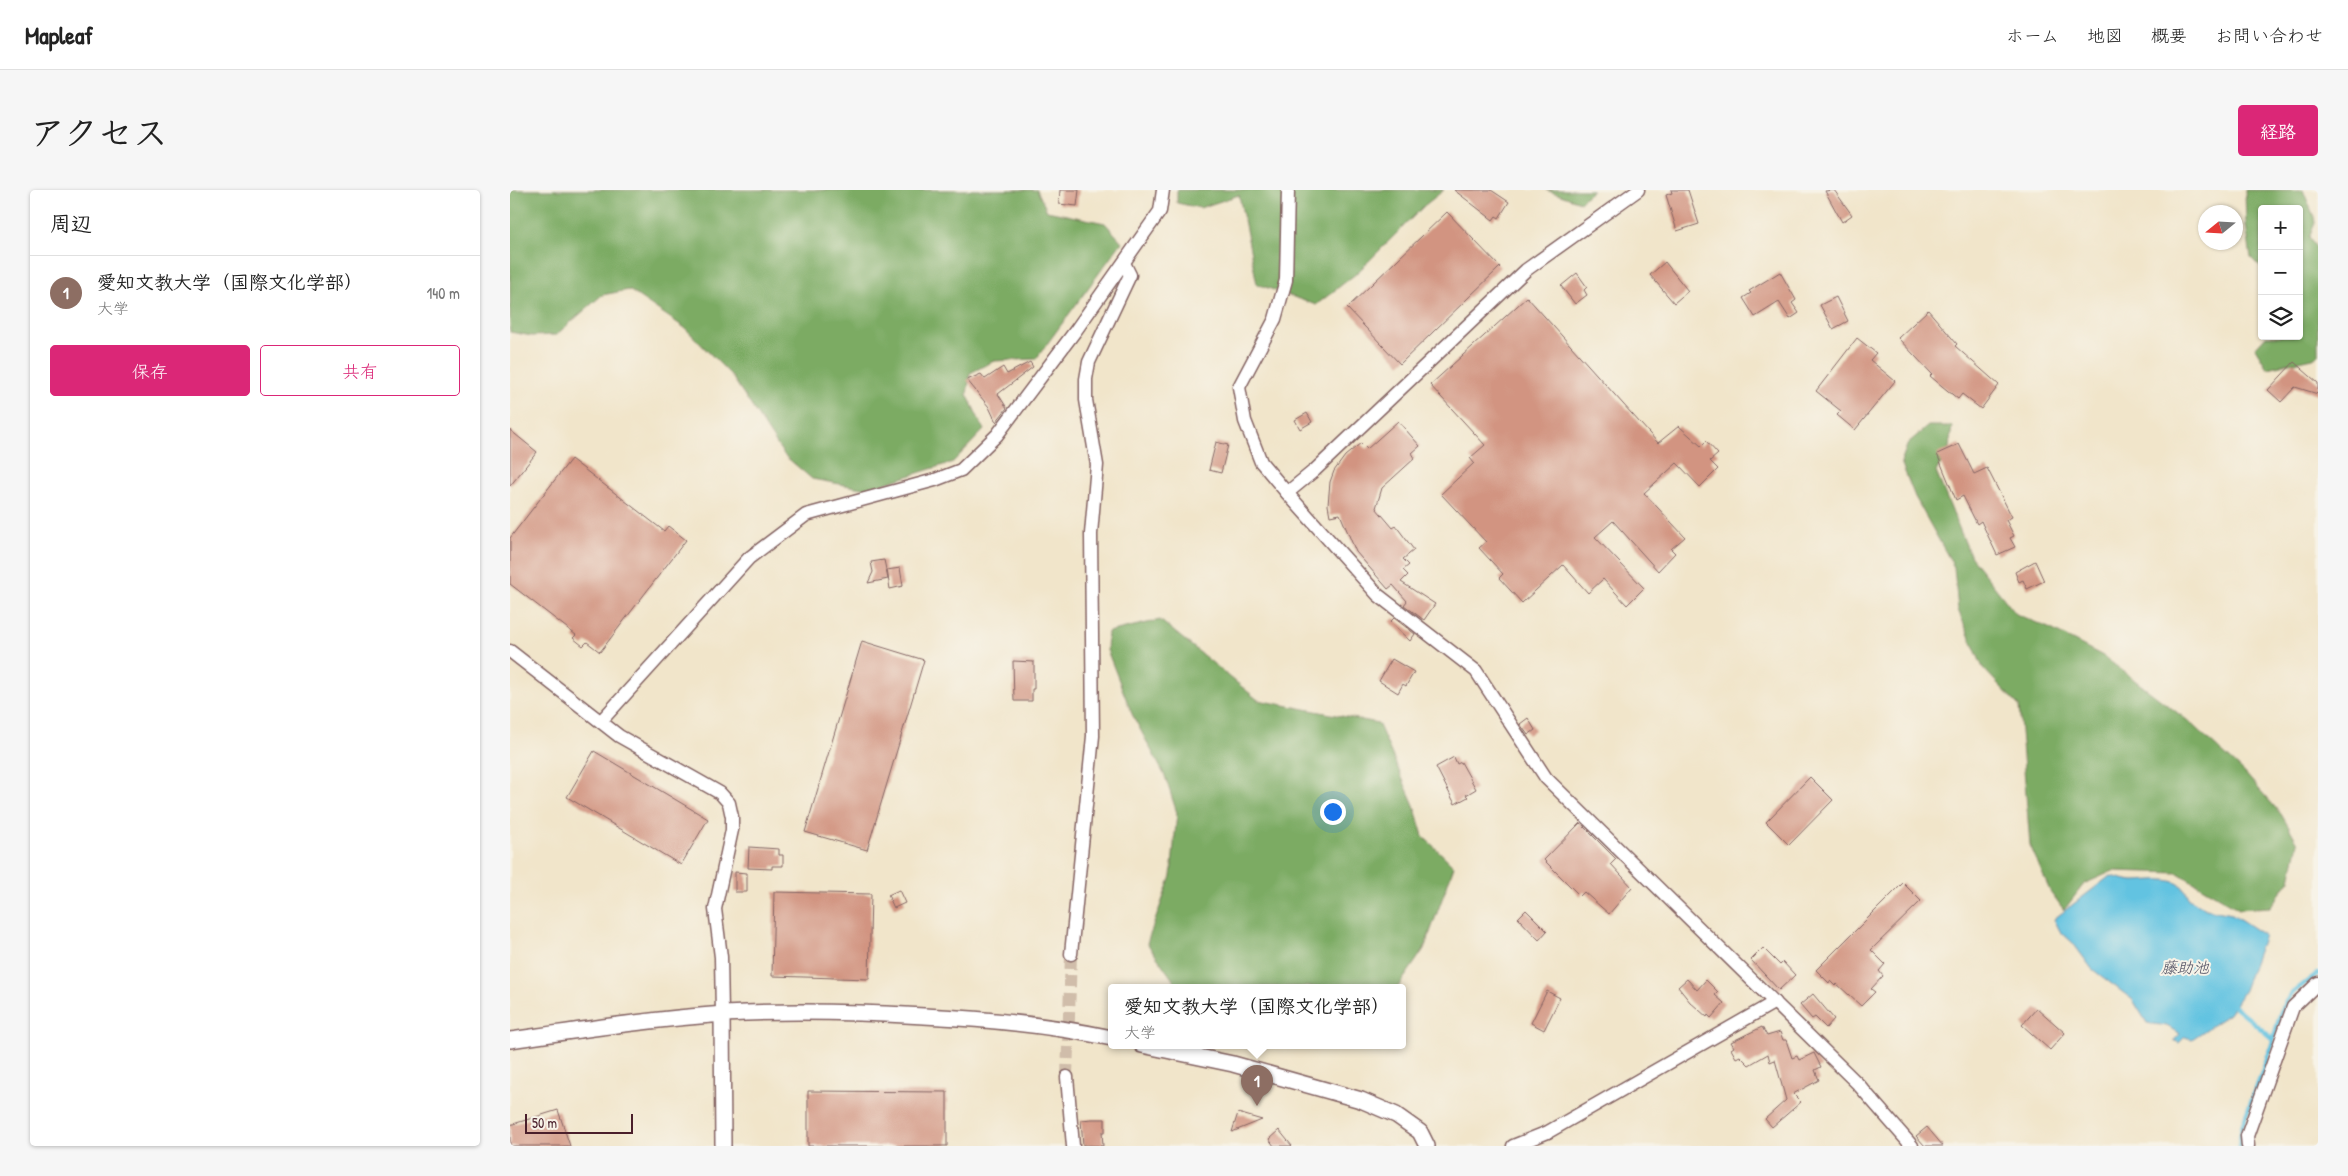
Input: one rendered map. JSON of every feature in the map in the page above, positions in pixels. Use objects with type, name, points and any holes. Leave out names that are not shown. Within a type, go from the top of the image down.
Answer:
[{"type":"street","points":[[602,720],[749,558],[806,515],[935,480],[961,470],[998,435],[1124,263],[1160,211],[1163,190]]},
{"type":"street","points":[[1288,190],[1286,280],[1275,319],[1240,387],[1245,421],[1261,462],[1378,595],[1476,671],[1546,778],[1858,1084],[1912,1146]]},
{"type":"street","points":[[1287,493],[1315,470],[1526,270],[1638,190]]},
{"type":"street","points":[[1071,954],[1093,736],[1091,543],[1096,465],[1086,400],[1086,379],[1089,362],[1130,276],[1124,263]]},
{"type":"street","points":[[510,651],[602,720],[619,736],[720,793],[729,803],[732,830],[715,909],[720,957],[722,1014],[723,1146]]},
{"type":"street","points":[[2248,1146],[2247,1136],[2287,1021],[2294,1007],[2318,983]]},
{"type":"street","points":[[1513,1146],[1548,1132],[1775,1002]]},
{"type":"street","points":[[510,1040],[585,1029],[722,1014],[779,1012],[881,1013],[994,1020],[1108,1037]]},
{"type":"street","points":[[1161,1049],[1233,1064],[1361,1100],[1396,1115],[1420,1132],[1427,1146]]},
{"type":"street","points":[[1067,1077],[1073,1146]]},
{"type":"green space","points":[[510,190],[1037,190],[1047,211],[1105,223],[1122,242],[1036,359],[994,361],[970,373],[967,394],[984,430],[953,462],[867,489],[812,479],[784,455],[731,375],[685,328],[629,290],[602,295],[556,335],[532,336],[510,332]]},
{"type":"green space","points":[[1177,190],[1444,190],[1425,205],[1357,273],[1316,305],[1257,284],[1239,195],[1200,208],[1177,203]]},
{"type":"green space","points":[[1546,190],[1593,190],[1580,202]]},
{"type":"green space","points":[[2245,190],[2303,190],[2315,223],[2309,238],[2318,250],[2318,355],[2313,358],[2267,368],[2255,348],[2262,340],[2303,340],[2303,205],[2258,205],[2258,265],[2251,258],[2246,225]]},
{"type":"green space","points":[[1928,426],[1952,426],[1949,448],[1936,472],[1971,557],[2016,614],[2051,629],[2103,656],[2187,720],[2243,771],[2281,814],[2298,843],[2290,880],[2270,907],[2239,909],[2178,873],[2113,871],[2084,884],[2064,910],[2050,891],[2030,845],[2019,706],[1983,668],[1958,610],[1954,567],[1915,497],[1901,462],[1908,443]]},
{"type":"green space","points":[[1160,620],[1258,700],[1378,723],[1414,805],[1423,836],[1454,866],[1424,949],[1400,984],[1176,984],[1147,943],[1171,876],[1177,813],[1165,776],[1132,714],[1107,650],[1108,632]]},
{"type":"water","name":"藤助池","points":[[2110,876],[2131,881],[2166,880],[2174,882],[2181,885],[2189,899],[2206,909],[2232,914],[2264,935],[2244,990],[2229,1014],[2192,1039],[2185,1037],[2179,1043],[2174,1040],[2180,1034],[2167,1026],[2147,1023],[2133,1000],[2092,969],[2073,943],[2060,931],[2054,919]]},
{"type":"building","points":[[1060,190],[1079,190],[1077,206],[1059,204]]},
{"type":"building","points":[[1454,190],[1491,190],[1509,202],[1499,218],[1496,216],[1493,220]]},
{"type":"building","points":[[1671,190],[1688,190],[1699,224],[1677,231],[1666,195],[1672,193]]},
{"type":"building","points":[[1834,190],[1852,215],[1842,222],[1825,191]]},
{"type":"building","points":[[1447,212],[1500,267],[1400,364],[1347,308]]},
{"type":"building","points":[[1665,262],[1688,291],[1674,303],[1650,275]]},
{"type":"building","points":[[1780,272],[1796,300],[1792,303],[1799,313],[1790,319],[1779,302],[1755,317],[1743,298],[1751,293],[1749,291]]},
{"type":"building","points":[[1577,273],[1587,287],[1584,290],[1587,295],[1575,304],[1561,286]]},
{"type":"building","points":[[1527,297],[1658,443],[1679,426],[1701,446],[1706,441],[1718,454],[1710,461],[1718,469],[1700,487],[1677,463],[1644,493],[1685,537],[1671,549],[1675,553],[1658,571],[1613,521],[1595,537],[1644,588],[1627,605],[1603,579],[1588,593],[1563,565],[1522,603],[1499,578],[1503,574],[1479,548],[1486,542],[1441,494],[1474,463],[1470,458],[1485,445],[1430,385]]},
{"type":"building","points":[[1836,297],[1848,321],[1833,329],[1820,305]]},
{"type":"building","points":[[1928,310],[1957,344],[1955,346],[1999,385],[1981,409],[1962,394],[1958,399],[1930,376],[1932,374],[1898,338]]},
{"type":"building","points":[[1857,338],[1876,353],[1870,360],[1895,381],[1855,430],[1837,415],[1841,411],[1816,391]]},
{"type":"building","points":[[1030,362],[1033,367],[998,394],[1007,408],[996,422],[989,407],[967,380],[981,374],[985,379],[1003,367],[1007,374]]},
{"type":"building","points":[[2294,362],[2318,383],[2318,394],[2295,387],[2281,402],[2268,390]]},
{"type":"building","points":[[1307,413],[1312,422],[1300,429],[1295,420]]},
{"type":"building","points":[[1398,421],[1420,446],[1412,453],[1415,458],[1382,488],[1376,508],[1393,528],[1396,526],[1414,550],[1403,559],[1409,565],[1403,570],[1408,575],[1401,582],[1435,604],[1424,620],[1404,605],[1407,601],[1393,585],[1388,589],[1356,552],[1340,514],[1330,516],[1328,505],[1330,482],[1334,471],[1345,456],[1361,443],[1367,449]]},
{"type":"building","points":[[510,430],[537,452],[510,486]]},
{"type":"building","points":[[1216,442],[1228,445],[1221,473],[1209,470]]},
{"type":"building","points":[[1959,444],[1974,474],[1987,468],[2012,517],[2006,520],[2014,536],[2010,538],[2015,547],[1997,555],[1981,521],[1977,524],[1963,496],[1956,500],[1937,454]]},
{"type":"building","points":[[571,459],[664,531],[668,526],[686,540],[600,652],[587,642],[583,646],[573,638],[576,635],[510,584],[510,538]]},
{"type":"building","points":[[884,560],[888,579],[868,583],[873,572],[871,562]]},
{"type":"building","points":[[2035,561],[2044,581],[2027,589],[2023,580],[2019,582],[2015,572]]},
{"type":"building","points":[[900,568],[903,586],[890,589],[887,570]]},
{"type":"building","points":[[1394,618],[1415,634],[1410,641],[1390,622]]},
{"type":"building","points":[[862,641],[924,660],[867,850],[805,832]]},
{"type":"building","points":[[1392,659],[1414,672],[1406,686],[1403,684],[1398,693],[1379,681]]},
{"type":"building","points":[[1013,661],[1034,662],[1032,701],[1014,701]]},
{"type":"building","points":[[1528,718],[1535,730],[1528,735],[1520,724]]},
{"type":"building","points":[[594,751],[708,819],[681,865],[567,797]]},
{"type":"building","points":[[1454,757],[1457,764],[1461,762],[1476,789],[1466,795],[1468,797],[1455,804],[1436,767]]},
{"type":"building","points":[[1810,777],[1833,800],[1789,845],[1766,822]]},
{"type":"building","points":[[1580,823],[1616,859],[1611,864],[1632,887],[1609,914],[1584,892],[1580,896],[1544,860]]},
{"type":"building","points":[[749,847],[779,849],[779,855],[783,855],[783,866],[772,866],[772,869],[748,868]]},
{"type":"building","points":[[735,872],[747,873],[747,892],[735,892]]},
{"type":"building","points":[[1903,883],[1921,901],[1871,950],[1885,964],[1879,971],[1883,976],[1871,989],[1875,992],[1861,1006],[1837,984],[1835,986],[1830,981],[1829,983],[1816,970]]},
{"type":"building","points":[[899,890],[905,903],[894,908],[888,895]]},
{"type":"building","points":[[774,892],[871,894],[869,979],[772,976]]},
{"type":"building","points":[[1526,910],[1547,931],[1539,940],[1518,918]]},
{"type":"building","points":[[1763,948],[1780,965],[1783,962],[1795,975],[1779,990],[1751,960]]},
{"type":"building","points":[[1687,979],[1697,990],[1706,980],[1718,992],[1715,995],[1724,1003],[1711,1018],[1708,1015],[1707,1017],[1690,1002],[1678,987]]},
{"type":"building","points":[[1547,991],[1560,998],[1544,1030],[1531,1023]]},
{"type":"building","points":[[1813,994],[1834,1019],[1826,1028],[1815,1017],[1812,1019],[1800,1005]]},
{"type":"building","points":[[2037,1008],[2065,1033],[2050,1050],[2022,1025]]},
{"type":"building","points":[[1762,1027],[1767,1036],[1780,1032],[1783,1040],[1786,1040],[1792,1058],[1797,1056],[1799,1060],[1814,1053],[1821,1067],[1815,1070],[1819,1080],[1793,1094],[1801,1102],[1772,1127],[1765,1119],[1786,1100],[1775,1060],[1770,1062],[1768,1054],[1749,1065],[1740,1056],[1736,1058],[1731,1049],[1734,1047],[1731,1042]]},
{"type":"building","points":[[808,1091],[947,1092],[947,1146],[808,1146]]},
{"type":"building","points":[[558,1110],[570,1146],[510,1146],[510,1125]]},
{"type":"building","points":[[1238,1113],[1262,1120],[1232,1132]]},
{"type":"building","points":[[1105,1119],[1105,1132],[1102,1132],[1103,1146],[1083,1145],[1081,1120]]},
{"type":"building","points":[[1927,1127],[1943,1146],[1925,1146],[1916,1136]]},
{"type":"building","points":[[1279,1130],[1292,1146],[1274,1146],[1269,1139]]},
{"type":"waterway","points":[[2239,1146],[2242,1126],[2270,1051],[2282,1008],[2291,994],[2318,973]]},
{"type":"waterway","points":[[2234,1006],[2273,1039]]},
{"type":"tunnel","points":[[1067,1077],[1071,954]]},
{"type":"place","name":"愛知文教大学（国際文化学部）","points":[[1257,1106]]}]
